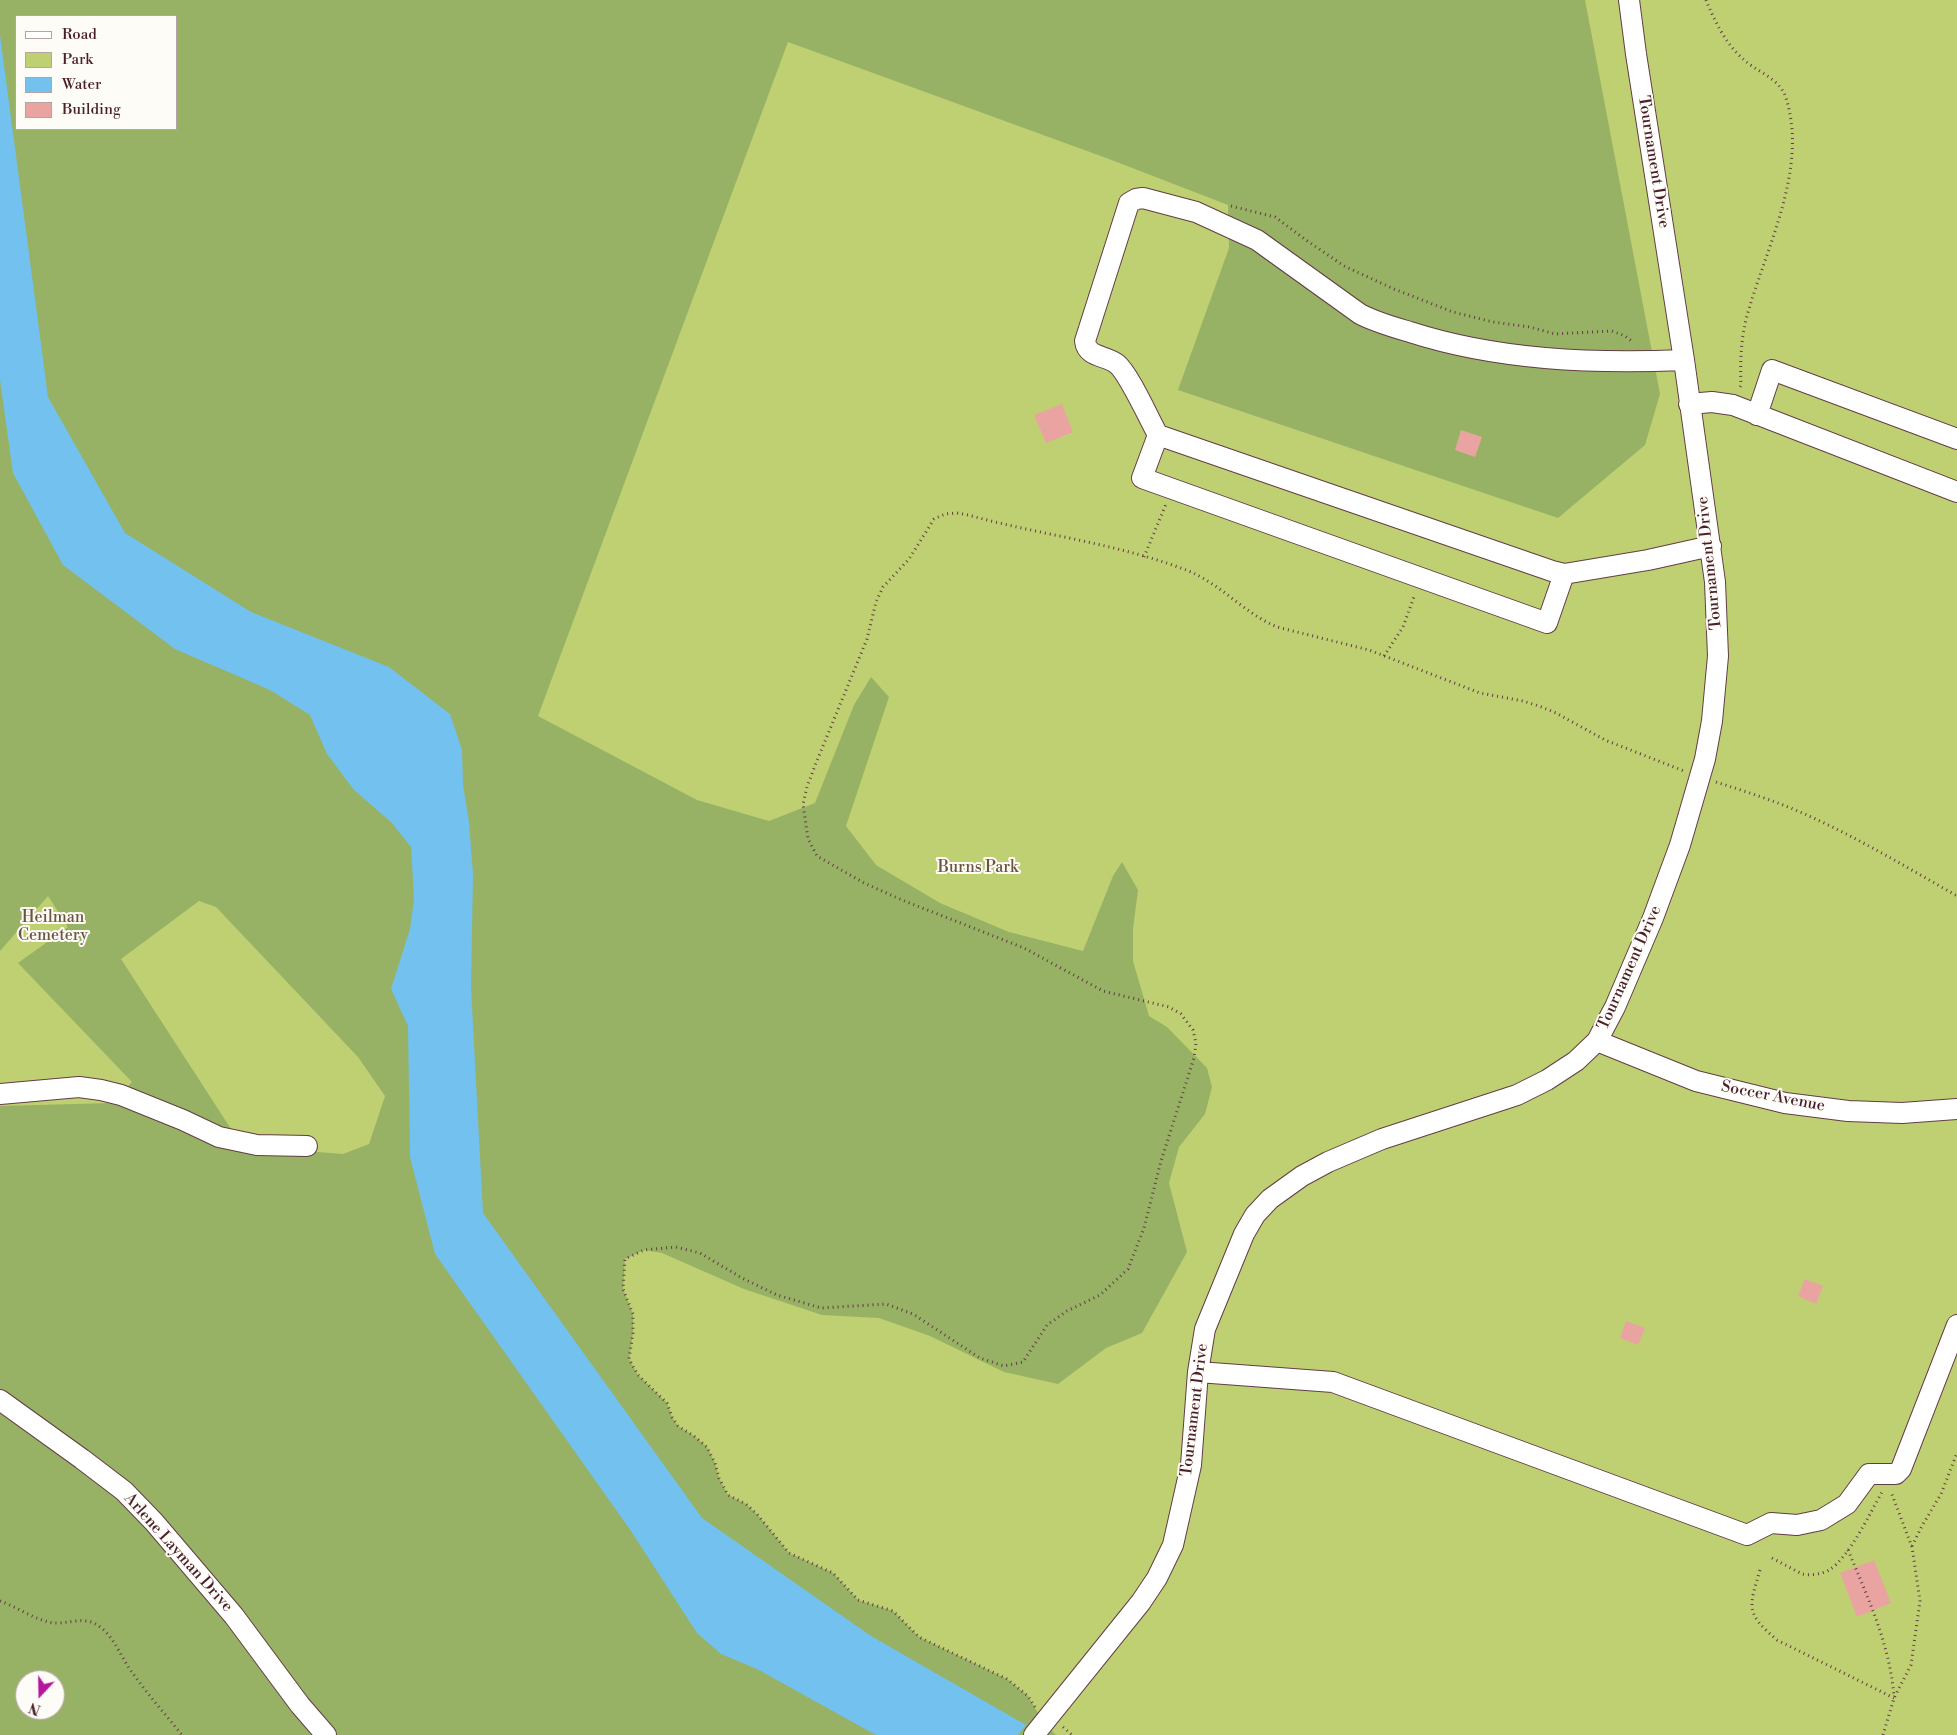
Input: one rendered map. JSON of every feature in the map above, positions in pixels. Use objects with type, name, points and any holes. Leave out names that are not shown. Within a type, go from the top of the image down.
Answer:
[{"type":"street","name":"Tournament Drive","points":[[1038,1729],[1142,1602],[1158,1578],[1173,1545],[1191,1465],[1198,1372],[1205,1329],[1240,1243],[1255,1215],[1270,1199],[1308,1172],[1328,1162],[1382,1139],[1517,1095],[1547,1080],[1576,1061],[1597,1040],[1615,1007],[1653,918],[1680,845],[1700,777],[1712,721],[1718,656],[1716,582],[1684,360],[1637,64],[1629,0]]},
{"type":"street","points":[[1684,360],[1603,361],[1551,358],[1487,351],[1438,341],[1368,318],[1345,305],[1257,240],[1189,210],[1143,198],[1136,198],[1129,203],[1085,341],[1086,348],[1090,353],[1114,362],[1124,372],[1158,435],[1564,574],[1648,560],[1710,546]]},
{"type":"street","points":[[1757,414],[1772,370],[1957,439]]},
{"type":"street","points":[[1690,404],[1712,402],[1733,405],[1957,492]]},
{"type":"street","points":[[1158,435],[1142,478],[1547,623],[1564,574]]},
{"type":"street","name":"Soccer Avenue","points":[[1597,1040],[1696,1081],[1785,1103],[1848,1111],[1902,1113],[1957,1109]]},
{"type":"street","points":[[0,1094],[80,1087],[101,1090],[183,1120],[219,1137],[257,1145],[307,1146]]},
{"type":"street","points":[[1198,1372],[1333,1382],[1744,1535],[1752,1534],[1771,1523],[1797,1525],[1821,1520],[1847,1504],[1869,1474],[1875,1473],[1889,1479],[1896,1474],[1901,1469],[1957,1325]]},
{"type":"street","name":"Arlene Layman Drive","points":[[0,1400],[110,1480],[154,1522],[234,1616],[300,1705],[326,1735]]},
{"type":"path","points":[[1706,0],[1732,48],[1752,67],[1777,83],[1783,91],[1792,130],[1784,200],[1748,310],[1740,353],[1741,385],[1733,405]]},
{"type":"path","points":[[1228,205],[1275,217],[1344,266],[1427,303],[1493,322],[1530,327],[1555,334],[1612,331],[1626,336],[1654,361]]},
{"type":"path","points":[[1144,557],[1172,489]]},
{"type":"path","points":[[1038,1729],[1028,1696],[1007,1679],[918,1636],[893,1611],[858,1600],[833,1573],[789,1553],[757,1514],[746,1504],[728,1495],[707,1447],[678,1426],[667,1403],[638,1375],[629,1359],[633,1333],[633,1314],[622,1289],[625,1259],[644,1250],[676,1247],[700,1252],[742,1278],[777,1295],[812,1306],[821,1308],[886,1304],[914,1314],[980,1358],[1004,1366],[1023,1362],[1048,1324],[1067,1311],[1100,1295],[1128,1269],[1144,1228],[1161,1161],[1194,1058],[1196,1043],[1193,1030],[1188,1022],[1181,1014],[1169,1007],[1098,989],[1024,948],[902,900],[864,882],[818,856],[808,839],[803,804],[816,763],[867,639],[876,602],[883,587],[909,559],[934,519],[945,514],[968,515],[1056,536],[1105,545],[1187,570],[1199,576],[1271,625],[1370,650],[1480,693],[1539,706],[1556,713],[1605,740],[1700,777],[1762,797],[1808,816],[1864,843],[1957,896]]},
{"type":"path","points":[[1384,656],[1403,627],[1420,577]]},
{"type":"path","points":[[1912,1547],[1941,1494],[1957,1453]]},
{"type":"path","points":[[1883,1735],[1894,1698],[1911,1665],[1920,1601],[1912,1547],[1889,1479]]},
{"type":"path","points":[[1772,1558],[1807,1575],[1829,1570],[1848,1550],[1889,1479]]},
{"type":"path","points":[[1848,1550],[1880,1629],[1889,1658],[1894,1698]]},
{"type":"path","points":[[1760,1570],[1751,1602],[1757,1620],[1766,1631],[1777,1640],[1894,1698]]},
{"type":"path","points":[[0,1601],[44,1621],[56,1623],[83,1620],[103,1630],[111,1638],[132,1674],[182,1735]]},
{"type":"green space","name":"Burns Park","points":[[0,0],[1957,0],[1957,1735],[0,1735]]},
{"type":"green space","points":[[0,0],[1585,0],[1660,394],[1645,445],[1558,518],[1178,390],[1229,248],[1228,205],[1109,159],[788,42],[538,716],[697,800],[769,821],[815,803],[854,705],[871,677],[889,697],[846,826],[876,865],[940,903],[1009,932],[1083,951],[1113,876],[1122,862],[1138,890],[1133,929],[1133,961],[1149,1016],[1167,1027],[1207,1068],[1212,1087],[1205,1114],[1179,1147],[1169,1183],[1187,1252],[1142,1333],[1106,1348],[1058,1384],[1004,1372],[930,1336],[879,1318],[822,1315],[744,1289],[662,1253],[644,1250],[625,1259],[623,1289],[633,1314],[633,1333],[629,1359],[638,1375],[667,1403],[672,1417],[678,1426],[707,1447],[728,1495],[746,1504],[757,1514],[789,1553],[833,1573],[858,1600],[893,1611],[919,1637],[1007,1679],[1028,1696],[1044,1723],[1056,1735],[0,1735],[0,1106],[112,1103],[132,1082],[18,963],[68,927],[48,896],[0,951]],"holes":[[[199,901],[216,907],[358,1057],[385,1096],[369,1144],[343,1154],[242,1146],[121,959]]]},
{"type":"water","points":[[0,35],[48,397],[125,533],[251,612],[389,667],[450,714],[462,750],[463,785],[469,822],[473,874],[471,988],[483,1213],[702,1518],[871,1636],[1026,1725],[1018,1735],[876,1735],[757,1669],[721,1654],[697,1633],[631,1531],[435,1254],[410,1157],[408,1026],[391,989],[410,929],[414,899],[411,847],[391,822],[354,790],[327,754],[310,715],[270,690],[175,649],[63,565],[13,473],[0,380]]},
{"type":"building","points":[[1062,404],[1073,432],[1046,443],[1034,415]]},
{"type":"building","points":[[1461,430],[1482,437],[1475,457],[1455,450]]},
{"type":"building","points":[[1805,1279],[1823,1286],[1816,1304],[1798,1296]]},
{"type":"building","points":[[1626,1321],[1645,1328],[1638,1345],[1620,1338]]},
{"type":"building","points":[[1874,1560],[1891,1603],[1857,1617],[1840,1573]]},
{"type":"park label","name":"Heilman Cemetery","points":[[53,927]]}]
